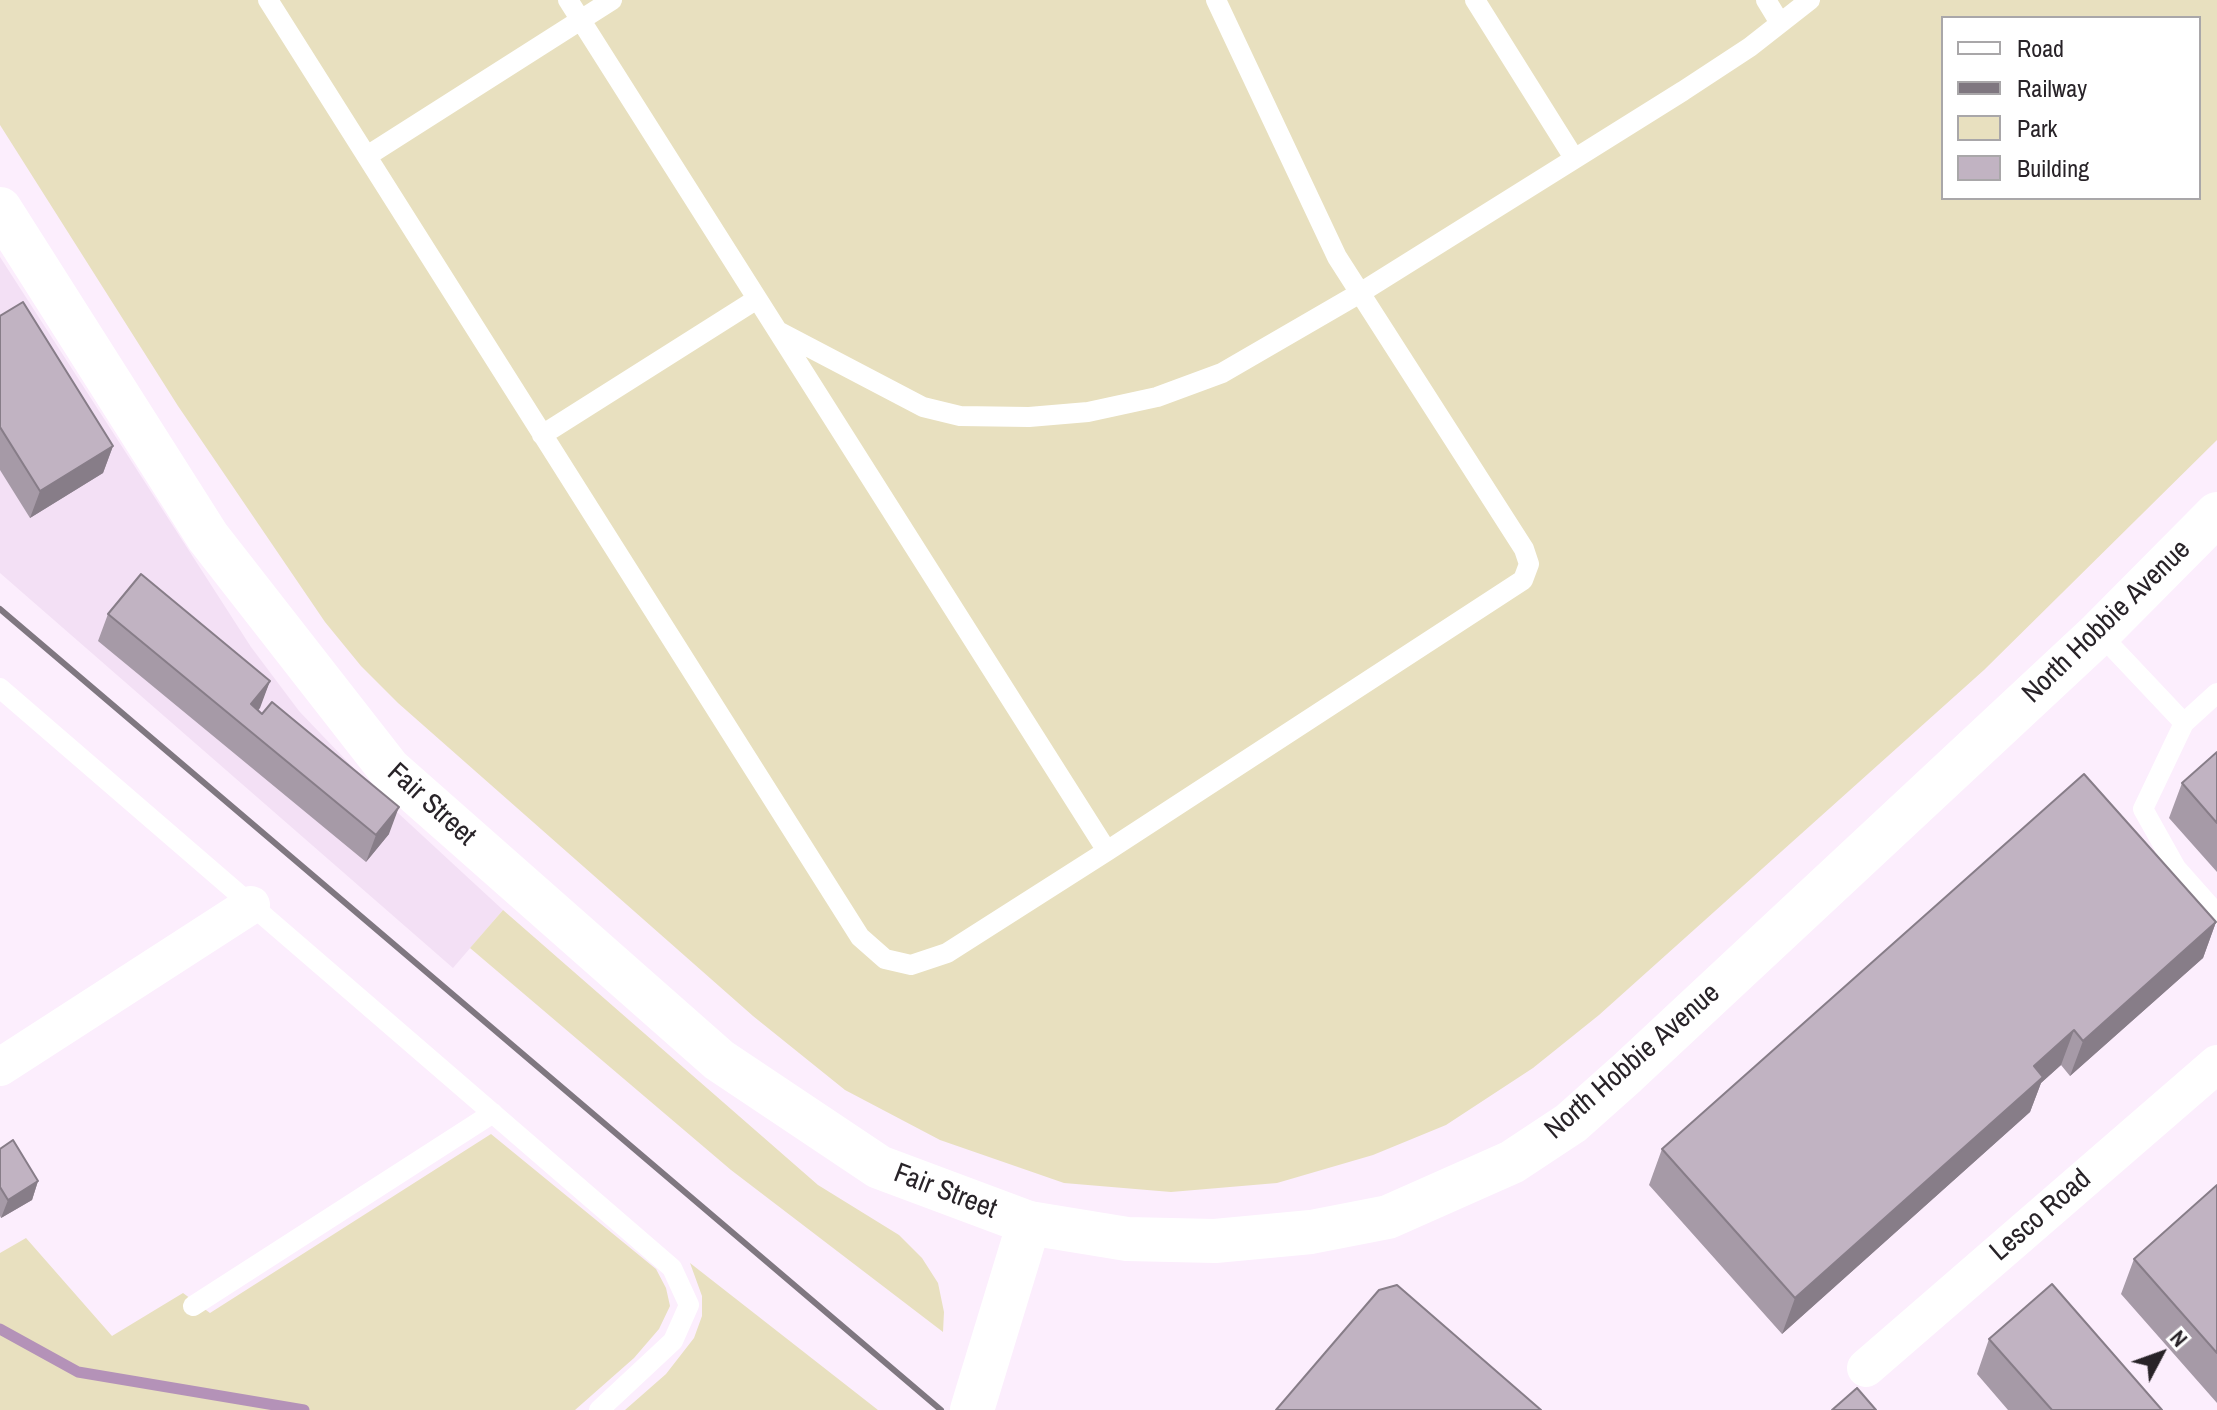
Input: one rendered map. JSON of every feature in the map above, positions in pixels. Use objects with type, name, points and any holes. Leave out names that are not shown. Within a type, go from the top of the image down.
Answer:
[{"type":"main road","name":"Fair Street","points":[[0,209],[208,537],[389,769],[719,1060],[879,1167],[1029,1223]]},
{"type":"main road","name":"North Hobbie Avenue","points":[[1029,1223],[1127,1239],[1215,1241],[1311,1232],[1388,1217],[1512,1162],[1571,1123],[1626,1074],[2099,633],[2217,514]]},
{"type":"main road","points":[[972,1410],[1029,1223]]},
{"type":"street","points":[[0,1067],[251,905]]},
{"type":"street","name":"Lesco Road","points":[[1866,1368],[2217,1064]]},
{"type":"lane","points":[[268,0],[860,937],[885,959],[911,965],[947,953],[1107,851],[1523,580],[1529,564],[1524,549],[1337,257],[1216,0]]},
{"type":"lane","points":[[568,0],[1107,851]]},
{"type":"lane","points":[[367,156],[612,0]]},
{"type":"lane","points":[[1475,0],[1574,158]]},
{"type":"lane","points":[[1766,0],[1780,23]]},
{"type":"lane","points":[[778,331],[923,407],[960,416],[1029,417],[1088,412],[1157,397],[1222,373],[1360,293],[1737,56],[1810,0]]},
{"type":"lane","points":[[542,435],[757,299]]},
{"type":"lane","points":[[2099,633],[2184,723]]},
{"type":"lane","points":[[0,688],[672,1268],[689,1305],[673,1341],[599,1410]]},
{"type":"lane","points":[[2217,693],[2184,723],[2143,809],[2176,868],[2217,914]]},
{"type":"lane","points":[[193,1306],[493,1113]]},
{"type":"shaded area","points":[[0,257],[251,647],[299,711],[384,800],[503,910],[453,968],[0,573]]},
{"type":"green space","points":[[0,0],[2217,0],[2217,440],[1984,670],[1599,1015],[1533,1068],[1446,1125],[1373,1155],[1277,1183],[1171,1192],[1064,1183],[940,1140],[845,1090],[753,1016],[398,703],[361,666],[325,622],[178,406],[0,125]]},
{"type":"green space","points":[[503,910],[818,1185],[899,1235],[922,1258],[938,1283],[944,1312],[943,1332],[731,1170],[470,948]]},
{"type":"green space","points":[[491,1134],[656,1269],[666,1288],[670,1306],[659,1329],[634,1358],[575,1410],[0,1410],[0,1253],[26,1238],[112,1336],[183,1293],[210,1313]]},
{"type":"green space","points":[[690,1263],[878,1410],[625,1410],[666,1374],[694,1338],[702,1316],[702,1296]]},
{"type":"building","points":[[23,302],[113,446],[40,491],[0,427],[0,316]]},
{"type":"building","points":[[141,574],[270,681],[251,704],[262,714],[272,702],[399,807],[376,835],[108,614]]},
{"type":"building","points":[[2217,752],[2217,823],[2182,783]]},
{"type":"building","points":[[2084,774],[2216,922],[2083,1041],[2074,1030],[2034,1066],[2043,1077],[1795,1298],[1662,1149]]},
{"type":"building","points":[[13,1140],[38,1181],[8,1200],[0,1187],[0,1149]]},
{"type":"building","points":[[2217,1185],[2217,1353],[2134,1259]]},
{"type":"building","points":[[2052,1284],[2162,1410],[2052,1410],[1989,1339]]},
{"type":"building","points":[[1397,1285],[1541,1410],[1276,1410],[1379,1290]]},
{"type":"building","points":[[1857,1388],[1876,1410],[1832,1410]]},
{"type":"waterway","points":[[0,1329],[78,1372],[304,1410]]},
{"type":"railway","points":[[0,609],[941,1410]]}]
